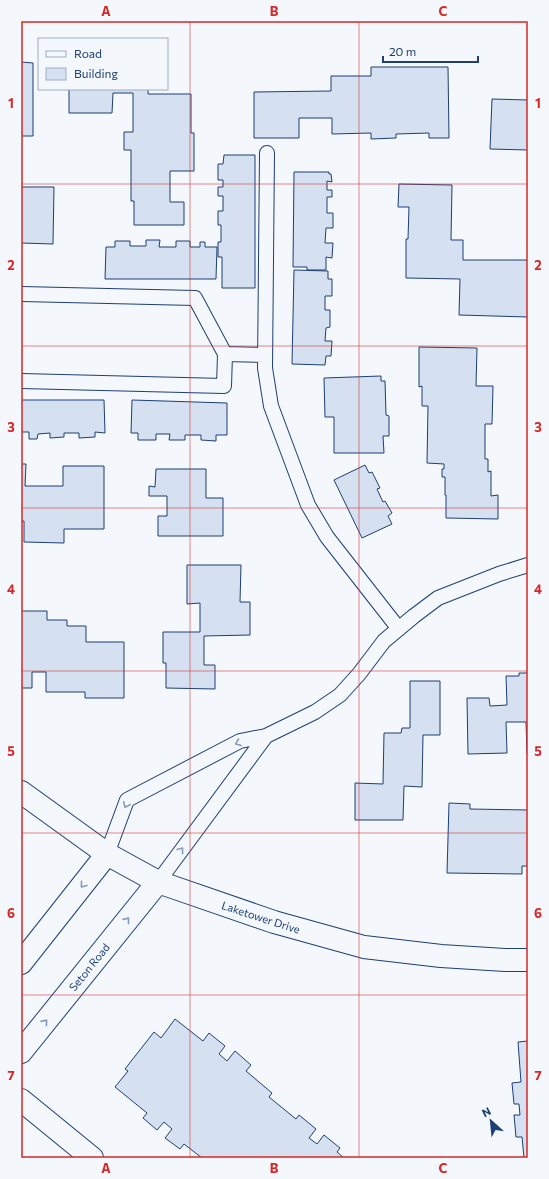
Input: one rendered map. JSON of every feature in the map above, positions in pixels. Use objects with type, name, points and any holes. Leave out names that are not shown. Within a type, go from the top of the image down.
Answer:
[{"type":"street","name":"Laketower Drive","points":[[21,792],[107,854],[158,882],[274,922],[364,947],[441,956],[528,960]]},
{"type":"street","points":[[21,963],[107,854]]},
{"type":"street","name":"Seton Road","points":[[21,1052],[158,882]]},
{"type":"street","points":[[21,1100],[92,1158]]},
{"type":"lane","points":[[267,153],[265,368],[271,406],[308,505],[327,537],[398,629]]},
{"type":"lane","points":[[21,294],[195,298],[225,354],[224,386],[21,381]]},
{"type":"lane","points":[[225,354],[265,355]]},
{"type":"lane","points":[[107,854],[128,800],[240,741],[266,736],[315,712],[340,695],[359,674],[384,641],[438,598],[499,574],[528,565]]},
{"type":"lane","points":[[158,882],[266,736]]},
{"type":"building","points":[[21,62],[33,63],[33,136],[21,136]]},
{"type":"building","points":[[371,67],[448,67],[449,138],[429,138],[429,133],[396,134],[396,138],[371,139],[371,133],[332,134],[332,118],[299,118],[299,138],[254,138],[254,92],[331,91],[331,76],[371,76]]},
{"type":"building","points":[[69,90],[148,90],[148,94],[191,94],[191,133],[194,133],[194,171],[170,171],[170,202],[184,202],[184,225],[134,225],[134,201],[131,201],[131,150],[124,150],[124,132],[133,132],[133,93],[113,93],[112,113],[69,113]]},
{"type":"building","points":[[492,99],[528,100],[528,150],[490,149]]},
{"type":"building","points":[[224,155],[255,155],[255,288],[222,288],[222,257],[218,257],[218,242],[221,242],[221,225],[218,225],[218,211],[223,211],[223,196],[218,196],[218,187],[223,187],[223,180],[218,180],[218,164],[223,164]]},
{"type":"building","points":[[294,172],[329,172],[329,174],[331,174],[332,182],[327,181],[327,190],[332,190],[332,197],[327,197],[327,213],[333,213],[333,228],[326,228],[325,243],[333,243],[332,258],[326,257],[326,270],[307,270],[307,267],[293,267]]},
{"type":"building","points":[[399,184],[452,185],[451,240],[463,240],[463,260],[528,260],[528,317],[459,315],[460,279],[406,278],[406,239],[408,239],[409,207],[398,207]]},
{"type":"building","points":[[21,187],[54,187],[53,244],[21,243]]},
{"type":"building","points":[[146,240],[160,240],[159,247],[176,247],[176,241],[190,241],[190,247],[200,247],[200,242],[205,242],[205,247],[217,247],[216,279],[105,279],[106,247],[115,247],[115,241],[130,241],[130,246],[146,246]]},
{"type":"building","points":[[294,270],[328,271],[328,279],[332,279],[332,296],[325,296],[325,310],[330,310],[330,327],[326,328],[325,341],[332,341],[331,356],[326,356],[325,365],[292,364]]},
{"type":"building","points":[[419,347],[477,348],[476,386],[493,386],[492,424],[485,424],[485,459],[488,459],[488,472],[491,471],[491,496],[498,495],[498,519],[446,518],[445,477],[442,477],[442,469],[444,469],[444,464],[427,463],[428,406],[422,406],[422,386],[419,387]]},
{"type":"building","points":[[381,376],[381,381],[385,381],[386,415],[389,416],[389,436],[383,436],[384,453],[334,453],[334,417],[325,417],[324,378]]},
{"type":"building","points":[[21,400],[104,400],[105,433],[95,432],[95,437],[79,438],[79,433],[64,433],[64,437],[50,438],[50,433],[38,434],[37,439],[29,439],[29,432],[21,432]]},
{"type":"building","points":[[132,400],[227,403],[227,435],[216,435],[216,441],[201,440],[201,435],[185,435],[185,440],[169,440],[170,434],[156,434],[156,440],[138,440],[138,433],[131,433]]},
{"type":"building","points":[[21,464],[26,464],[25,486],[63,486],[63,466],[104,466],[104,529],[64,529],[64,543],[24,542],[24,521],[21,521]]},
{"type":"building","points":[[365,465],[369,473],[372,472],[380,488],[377,489],[383,502],[385,501],[392,513],[388,516],[392,524],[362,538],[334,480]]},
{"type":"building","points":[[156,469],[206,469],[206,498],[223,498],[223,536],[158,536],[158,516],[167,516],[167,496],[149,496],[149,486],[155,487]]},
{"type":"building","points":[[187,565],[241,565],[240,602],[250,602],[250,635],[204,636],[204,665],[215,665],[215,689],[166,688],[166,663],[163,663],[163,632],[200,632],[200,603],[187,604]]},
{"type":"building","points":[[21,611],[47,611],[47,620],[67,620],[67,626],[86,626],[86,642],[124,642],[124,698],[85,698],[85,692],[46,692],[46,672],[32,672],[32,688],[21,688]]},
{"type":"building","points":[[519,673],[528,673],[528,754],[526,722],[506,722],[507,753],[468,754],[467,698],[489,698],[490,706],[507,705],[506,676],[519,676]]},
{"type":"building","points":[[410,681],[440,681],[440,735],[423,735],[422,787],[404,786],[403,820],[355,820],[355,783],[383,784],[384,733],[401,733],[402,728],[410,728]]},
{"type":"building","points":[[449,803],[470,804],[470,809],[528,810],[528,866],[522,866],[522,874],[447,873]]},
{"type":"building","points":[[175,1019],[203,1041],[209,1033],[225,1046],[219,1054],[227,1061],[235,1051],[251,1065],[246,1071],[272,1093],[269,1097],[296,1119],[299,1115],[316,1129],[309,1138],[317,1144],[324,1135],[340,1148],[337,1152],[344,1158],[202,1158],[184,1144],[180,1149],[165,1138],[172,1129],[164,1122],[157,1130],[143,1118],[147,1113],[115,1087],[128,1071],[125,1069],[154,1032],[161,1038]]},
{"type":"building","points":[[528,1041],[528,1158],[524,1158],[522,1137],[516,1137],[514,1115],[520,1115],[519,1104],[514,1104],[512,1083],[521,1082],[518,1042]]}]
